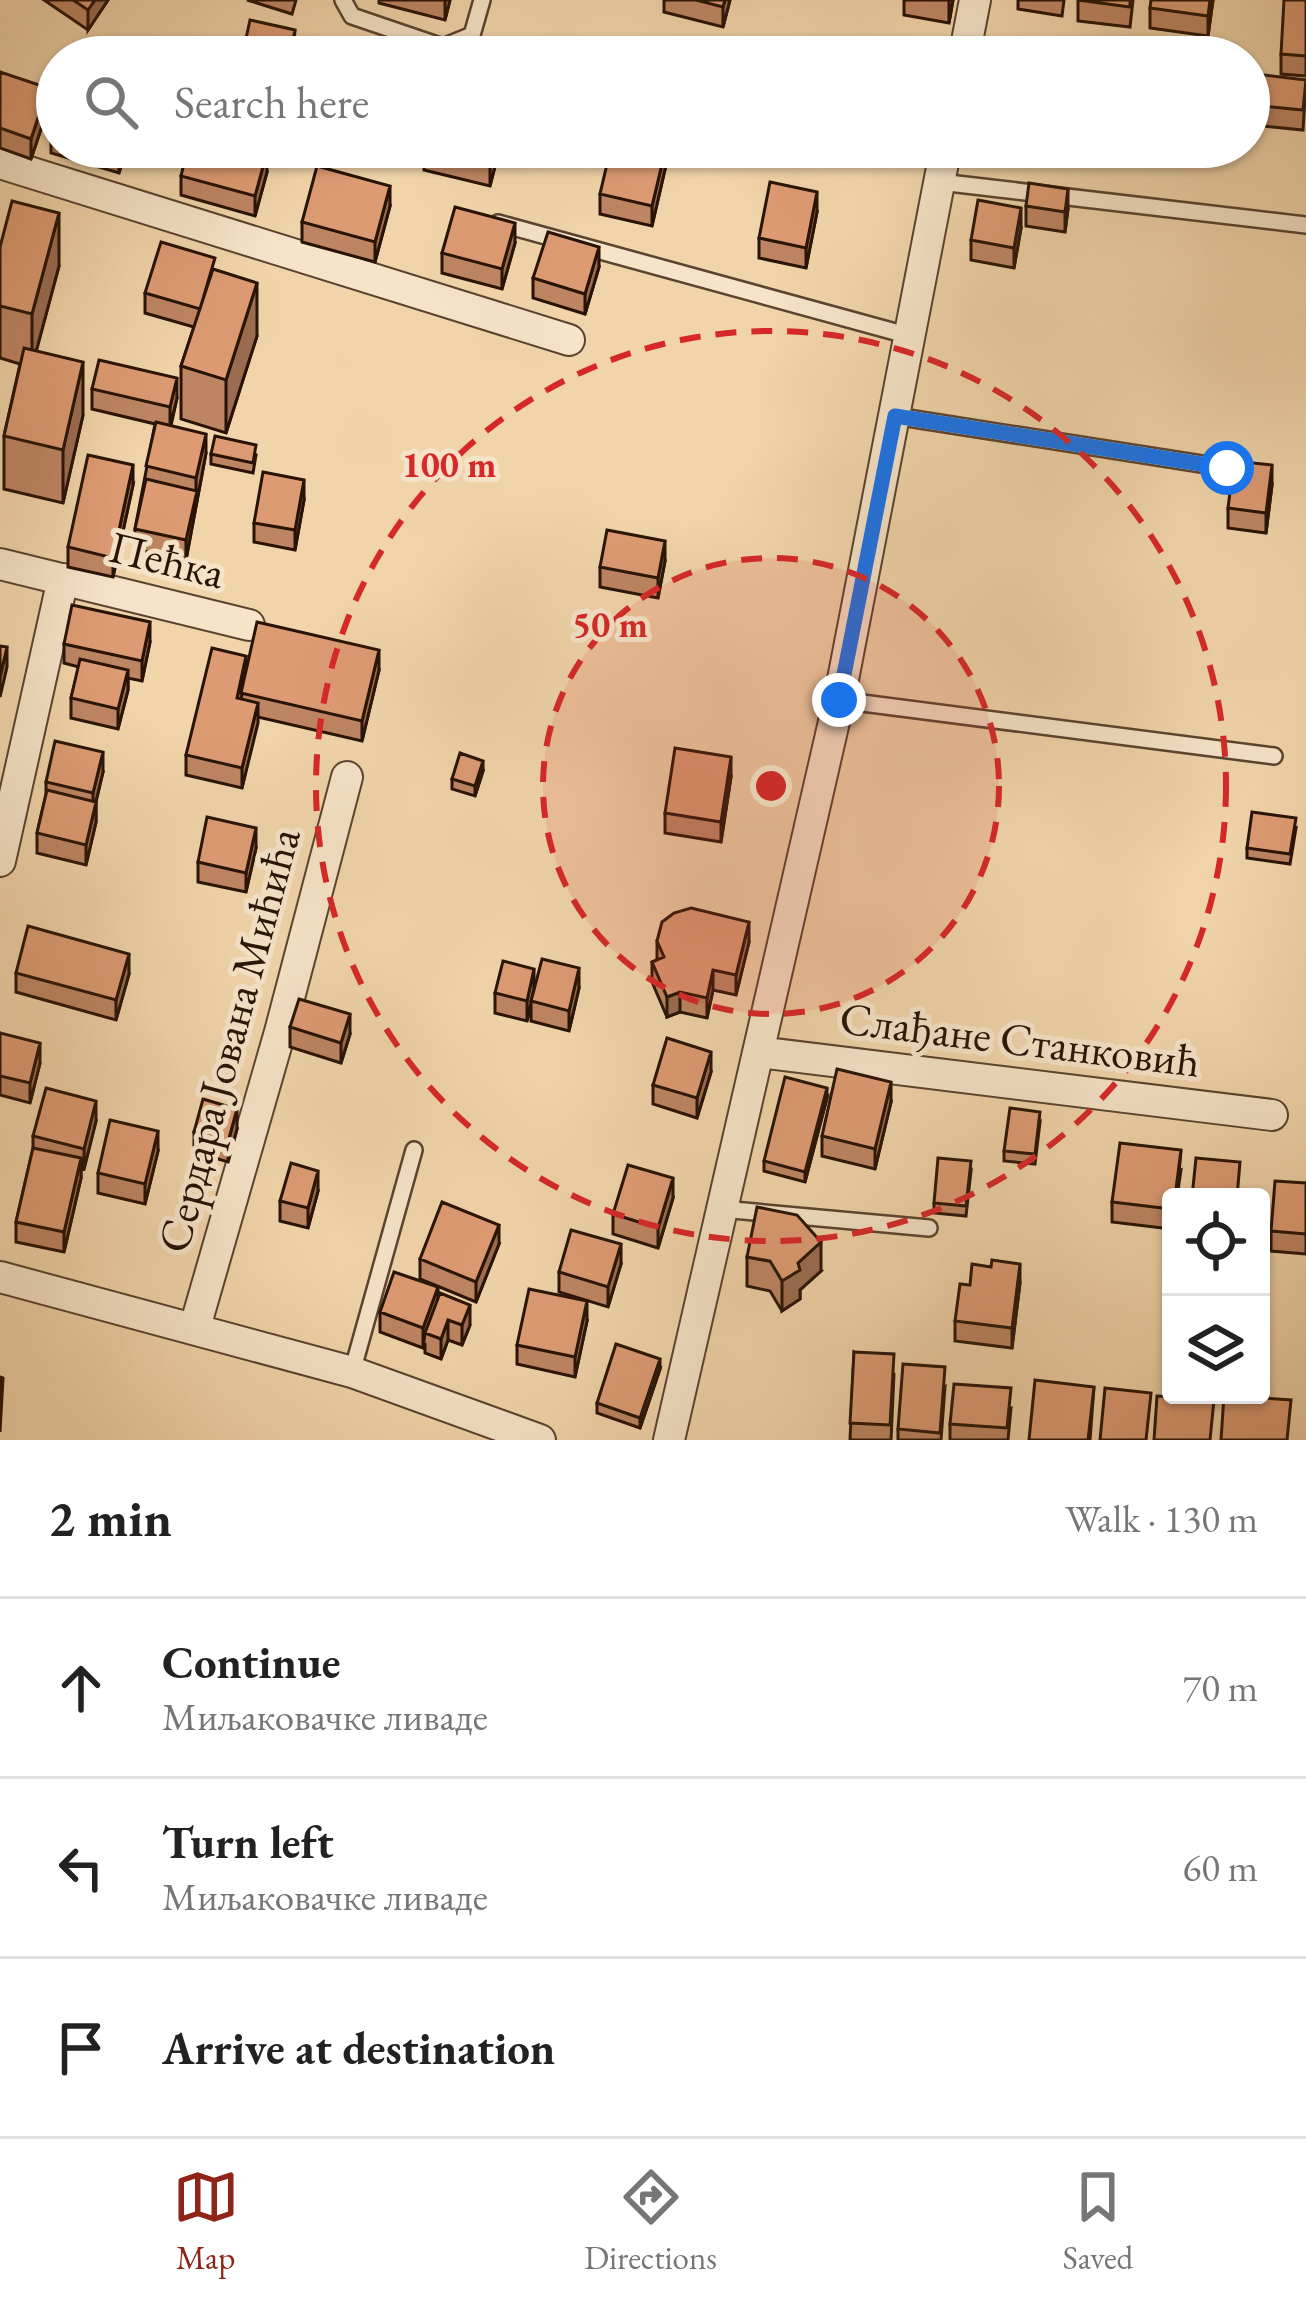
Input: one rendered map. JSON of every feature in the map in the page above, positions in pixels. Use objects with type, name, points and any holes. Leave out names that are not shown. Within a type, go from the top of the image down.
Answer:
[{"type":"street","points":[[968,36],[975,0]]},
{"type":"street","points":[[0,163],[569,340]]},
{"type":"street","points":[[669,1440],[839,700],[942,168]]},
{"type":"street","name":"Пећка","points":[[0,565],[249,626]]},
{"type":"street","name":"Пећка","points":[[0,861],[63,579]]},
{"type":"street","name":"Сердара Јована Мићића","points":[[195,1327],[347,777]]},
{"type":"street","name":"Слађане Станковић","points":[[758,1052],[1272,1114]]},
{"type":"street","points":[[0,1277],[352,1372],[540,1440]]},
{"type":"lane","points":[[343,0],[352,16],[411,36]]},
{"type":"lane","points":[[470,36],[482,0]]},
{"type":"lane","points":[[940,182],[1306,225]]},
{"type":"lane","points":[[498,223],[910,336]]},
{"type":"lane","points":[[895,416],[1227,468]]},
{"type":"lane","points":[[839,700],[1274,756]]},
{"type":"lane","points":[[352,1372],[414,1150]]},
{"type":"lane","points":[[722,1209],[929,1228]]},
{"type":"building","points":[[73,0],[95,0],[88,10]]},
{"type":"building","points":[[696,0],[725,0],[723,7]]},
{"type":"building","points":[[1078,0],[1130,0],[1130,7]]},
{"type":"building","points":[[1151,0],[1210,0],[1208,16],[1150,8]]},
{"type":"building","points":[[1284,0],[1306,0],[1306,56],[1281,54]]},
{"type":"building","points":[[250,20],[295,30],[294,36],[247,36]]},
{"type":"building","points":[[0,72],[36,84],[36,124],[31,139],[0,128]]},
{"type":"building","points":[[1270,76],[1306,80],[1303,110],[1270,107]]},
{"type":"building","points":[[183,168],[263,168],[255,196],[181,176]]},
{"type":"building","points":[[316,168],[390,186],[375,242],[302,222]]},
{"type":"building","points":[[606,168],[661,168],[652,206],[600,194]]},
{"type":"building","points":[[770,182],[817,192],[806,248],[759,238]]},
{"type":"building","points":[[1029,183],[1068,189],[1065,212],[1026,206]]},
{"type":"building","points":[[978,200],[1021,208],[1014,248],[971,240]]},
{"type":"building","points":[[12,201],[59,213],[32,314],[0,306],[0,247]]},
{"type":"building","points":[[455,207],[515,223],[502,269],[442,253]]},
{"type":"building","points":[[548,232],[599,247],[585,294],[533,278]]},
{"type":"building","points":[[161,242],[215,258],[200,309],[145,293]]},
{"type":"building","points":[[213,269],[257,283],[226,380],[181,366]]},
{"type":"building","points":[[24,348],[83,362],[63,450],[4,436]]},
{"type":"building","points":[[99,360],[177,378],[170,407],[92,389]]},
{"type":"building","points":[[156,422],[206,434],[196,478],[146,466]]},
{"type":"building","points":[[215,436],[256,445],[253,463],[211,454]]},
{"type":"building","points":[[88,455],[133,465],[113,558],[68,547]]},
{"type":"building","points":[[1234,461],[1272,465],[1266,513],[1228,508]]},
{"type":"building","points":[[263,472],[304,480],[295,530],[254,523]]},
{"type":"building","points":[[146,479],[197,491],[186,540],[135,529]]},
{"type":"building","points":[[607,530],[665,541],[658,578],[600,567]]},
{"type":"building","points":[[72,605],[150,622],[142,661],[64,644]]},
{"type":"building","points":[[257,622],[379,650],[362,721],[241,693]]},
{"type":"building","points":[[0,646],[7,647],[0,677]]},
{"type":"building","points":[[212,648],[246,656],[237,698],[258,703],[242,768],[186,755]]},
{"type":"building","points":[[80,659],[128,670],[118,709],[71,698]]},
{"type":"building","points":[[55,741],[103,752],[93,793],[46,782]]},
{"type":"building","points":[[675,748],[731,757],[721,822],[665,813]]},
{"type":"building","points":[[460,753],[483,761],[475,786],[452,779]]},
{"type":"building","points":[[47,790],[96,802],[86,845],[37,833]]},
{"type":"building","points":[[1252,812],[1296,818],[1290,854],[1247,848]]},
{"type":"building","points":[[207,817],[256,828],[246,873],[198,862]]},
{"type":"building","points":[[691,908],[749,922],[736,975],[713,970],[707,998],[680,992],[667,997],[652,962],[664,957],[657,941],[662,922]]},
{"type":"building","points":[[28,926],[129,954],[116,1000],[16,973]]},
{"type":"building","points":[[542,959],[579,968],[569,1011],[531,1001]]},
{"type":"building","points":[[503,961],[534,969],[527,1001],[495,993]]},
{"type":"building","points":[[299,999],[350,1014],[341,1043],[290,1027]]},
{"type":"building","points":[[0,1033],[40,1043],[30,1083],[0,1076]]},
{"type":"building","points":[[667,1038],[711,1052],[697,1098],[653,1085]]},
{"type":"building","points":[[837,1069],[891,1082],[875,1149],[822,1136]]},
{"type":"building","points":[[785,1077],[827,1088],[805,1172],[764,1161]]},
{"type":"building","points":[[46,1088],[96,1101],[84,1149],[33,1136]]},
{"type":"building","points":[[203,1099],[237,1109],[228,1142],[194,1132]]},
{"type":"building","points":[[1010,1108],[1040,1112],[1035,1154],[1004,1151]]},
{"type":"building","points":[[110,1120],[158,1131],[145,1184],[98,1173]]},
{"type":"building","points":[[1120,1143],[1181,1150],[1176,1188],[1162,1188],[1162,1208],[1112,1202]]},
{"type":"building","points":[[33,1148],[81,1158],[64,1232],[16,1222]]},
{"type":"building","points":[[938,1158],[971,1161],[966,1206],[934,1203]]},
{"type":"building","points":[[1196,1158],[1240,1162],[1238,1188],[1193,1188]]},
{"type":"building","points":[[291,1163],[318,1171],[308,1208],[280,1201]]},
{"type":"building","points":[[628,1165],[673,1178],[658,1228],[613,1214]]},
{"type":"building","points":[[1275,1181],[1306,1183],[1306,1234],[1271,1231]]},
{"type":"building","points":[[442,1202],[499,1225],[476,1282],[420,1259]]},
{"type":"building","points":[[757,1207],[797,1215],[821,1242],[798,1263],[800,1270],[782,1281],[770,1261],[747,1257]]},
{"type":"building","points":[[571,1230],[621,1244],[608,1287],[559,1272]]},
{"type":"building","points":[[992,1260],[1020,1264],[1012,1328],[955,1321],[960,1284],[970,1285],[972,1264],[991,1267]]},
{"type":"building","points":[[394,1272],[438,1287],[423,1328],[380,1312]]},
{"type":"building","points":[[529,1289],[587,1301],[575,1357],[517,1345]]},
{"type":"building","points":[[440,1293],[470,1305],[462,1325],[448,1320],[441,1339],[425,1333]]},
{"type":"building","points":[[616,1344],[660,1359],[640,1418],[597,1403]]},
{"type":"building","points":[[854,1352],[894,1354],[890,1425],[850,1423]]},
{"type":"building","points":[[903,1364],[945,1367],[940,1433],[898,1429]]},
{"type":"building","points":[[1035,1380],[1094,1387],[1088,1440],[1029,1440]]},
{"type":"building","points":[[954,1384],[1011,1388],[1007,1428],[950,1424]]},
{"type":"building","points":[[1105,1388],[1151,1393],[1146,1440],[1100,1440]]},
{"type":"building","points":[[1157,1396],[1162,1396],[1162,1404],[1214,1404],[1210,1440],[1154,1440]]},
{"type":"building","points":[[1291,1400],[1287,1440],[1221,1440],[1223,1404]]},
{"type":"route","points":[[839,700],[895,416],[1227,468]]}]
